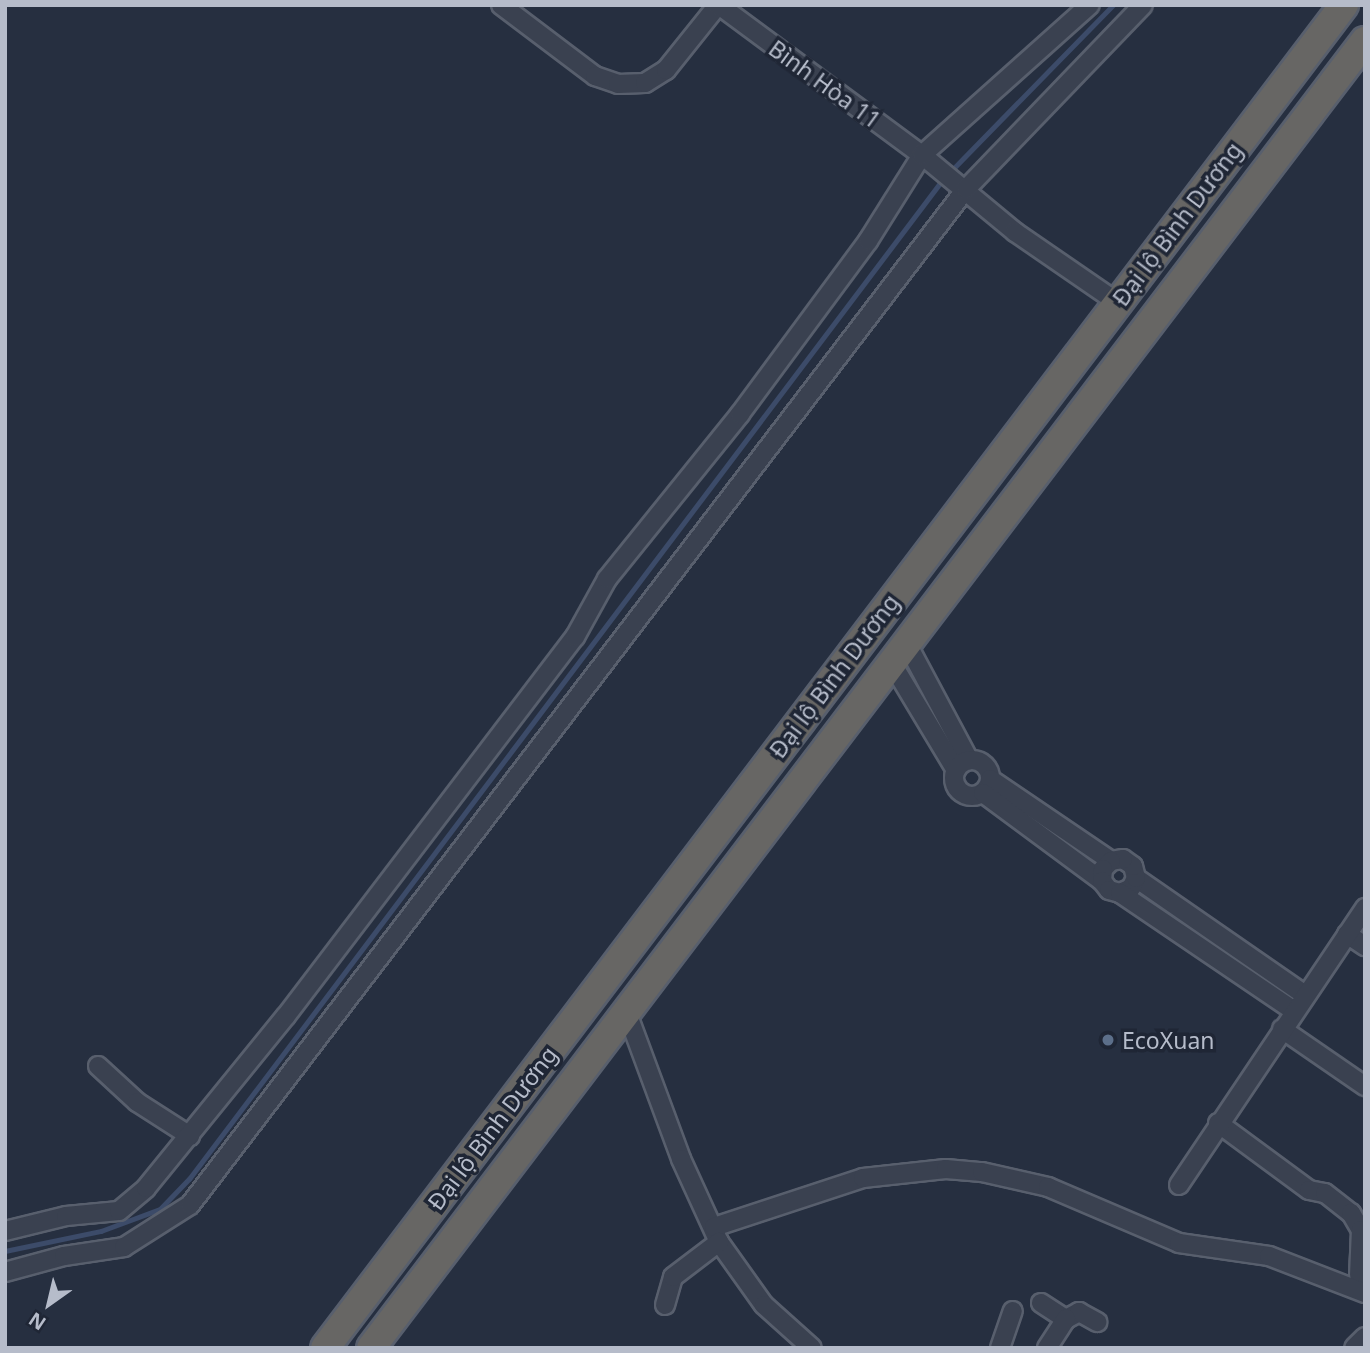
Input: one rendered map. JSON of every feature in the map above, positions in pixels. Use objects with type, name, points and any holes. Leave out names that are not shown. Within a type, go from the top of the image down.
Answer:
[{"type":"highway","name":"Đại lộ Bình Dương","points":[[324,1348],[1344,5]]},
{"type":"highway","name":"Đại lộ Bình Dương","points":[[371,1348],[1365,41]]},
{"type":"highway","points":[[1117,302],[1152,319]]},
{"type":"highway","points":[[869,630],[899,652]]},
{"type":"street","name":"Bình Hòa 11","points":[[501,5],[596,76],[618,84],[645,83],[666,70],[719,5],[965,189],[1014,232],[1117,302]]},
{"type":"street","points":[[5,1231],[66,1216],[118,1211],[146,1188],[190,1136],[575,638],[607,579],[740,414],[869,242],[926,159],[1090,5]]},
{"type":"street","points":[[5,1272],[64,1256],[124,1247],[190,1205],[965,189],[1143,5]]},
{"type":"street","points":[[899,652],[962,765]]},
{"type":"street","points":[[899,652],[962,765]]},
{"type":"street","points":[[962,765],[954,779],[964,795],[987,786]]},
{"type":"street","points":[[962,765],[987,768],[987,786]]},
{"type":"street","points":[[987,786],[1111,861]]},
{"type":"street","points":[[987,786],[1102,881],[1109,890],[1120,894],[1294,1011]]},
{"type":"street","points":[[1102,881],[1102,869],[1111,861],[1123,859],[1133,866],[1136,878],[1131,888],[1120,894]]},
{"type":"street","points":[[1136,878],[1306,995]]},
{"type":"street","points":[[1180,1185],[1218,1123],[1365,908]]},
{"type":"street","points":[[1347,934],[1365,946]]},
{"type":"street","points":[[626,1010],[681,1159],[716,1235],[764,1305],[812,1348]]},
{"type":"street","points":[[1282,1029],[1365,1086]]},
{"type":"street","points":[[97,1066],[137,1102],[190,1136]]},
{"type":"street","points":[[1218,1123],[1309,1190],[1325,1193],[1351,1213],[1361,1230],[1359,1275]]},
{"type":"street","points":[[665,1305],[673,1277],[716,1235],[863,1178],[946,1169],[982,1172],[1048,1187],[1179,1242],[1269,1256],[1365,1293]]},
{"type":"street","points":[[1041,1303],[1066,1319]]},
{"type":"street","points":[[1000,1348],[1013,1311]]},
{"type":"street","points":[[1047,1348],[1066,1319],[1079,1312],[1097,1322]]},
{"type":"street","points":[[1355,1348],[1365,1338]]},
{"type":"waterway","points":[[949,173],[1113,5]]},
{"type":"waterway","points":[[5,1251],[101,1231],[160,1209],[189,1179],[943,179]]},
{"type":"place","name":"EcoXuan","points":[[1108,1040]]}]
